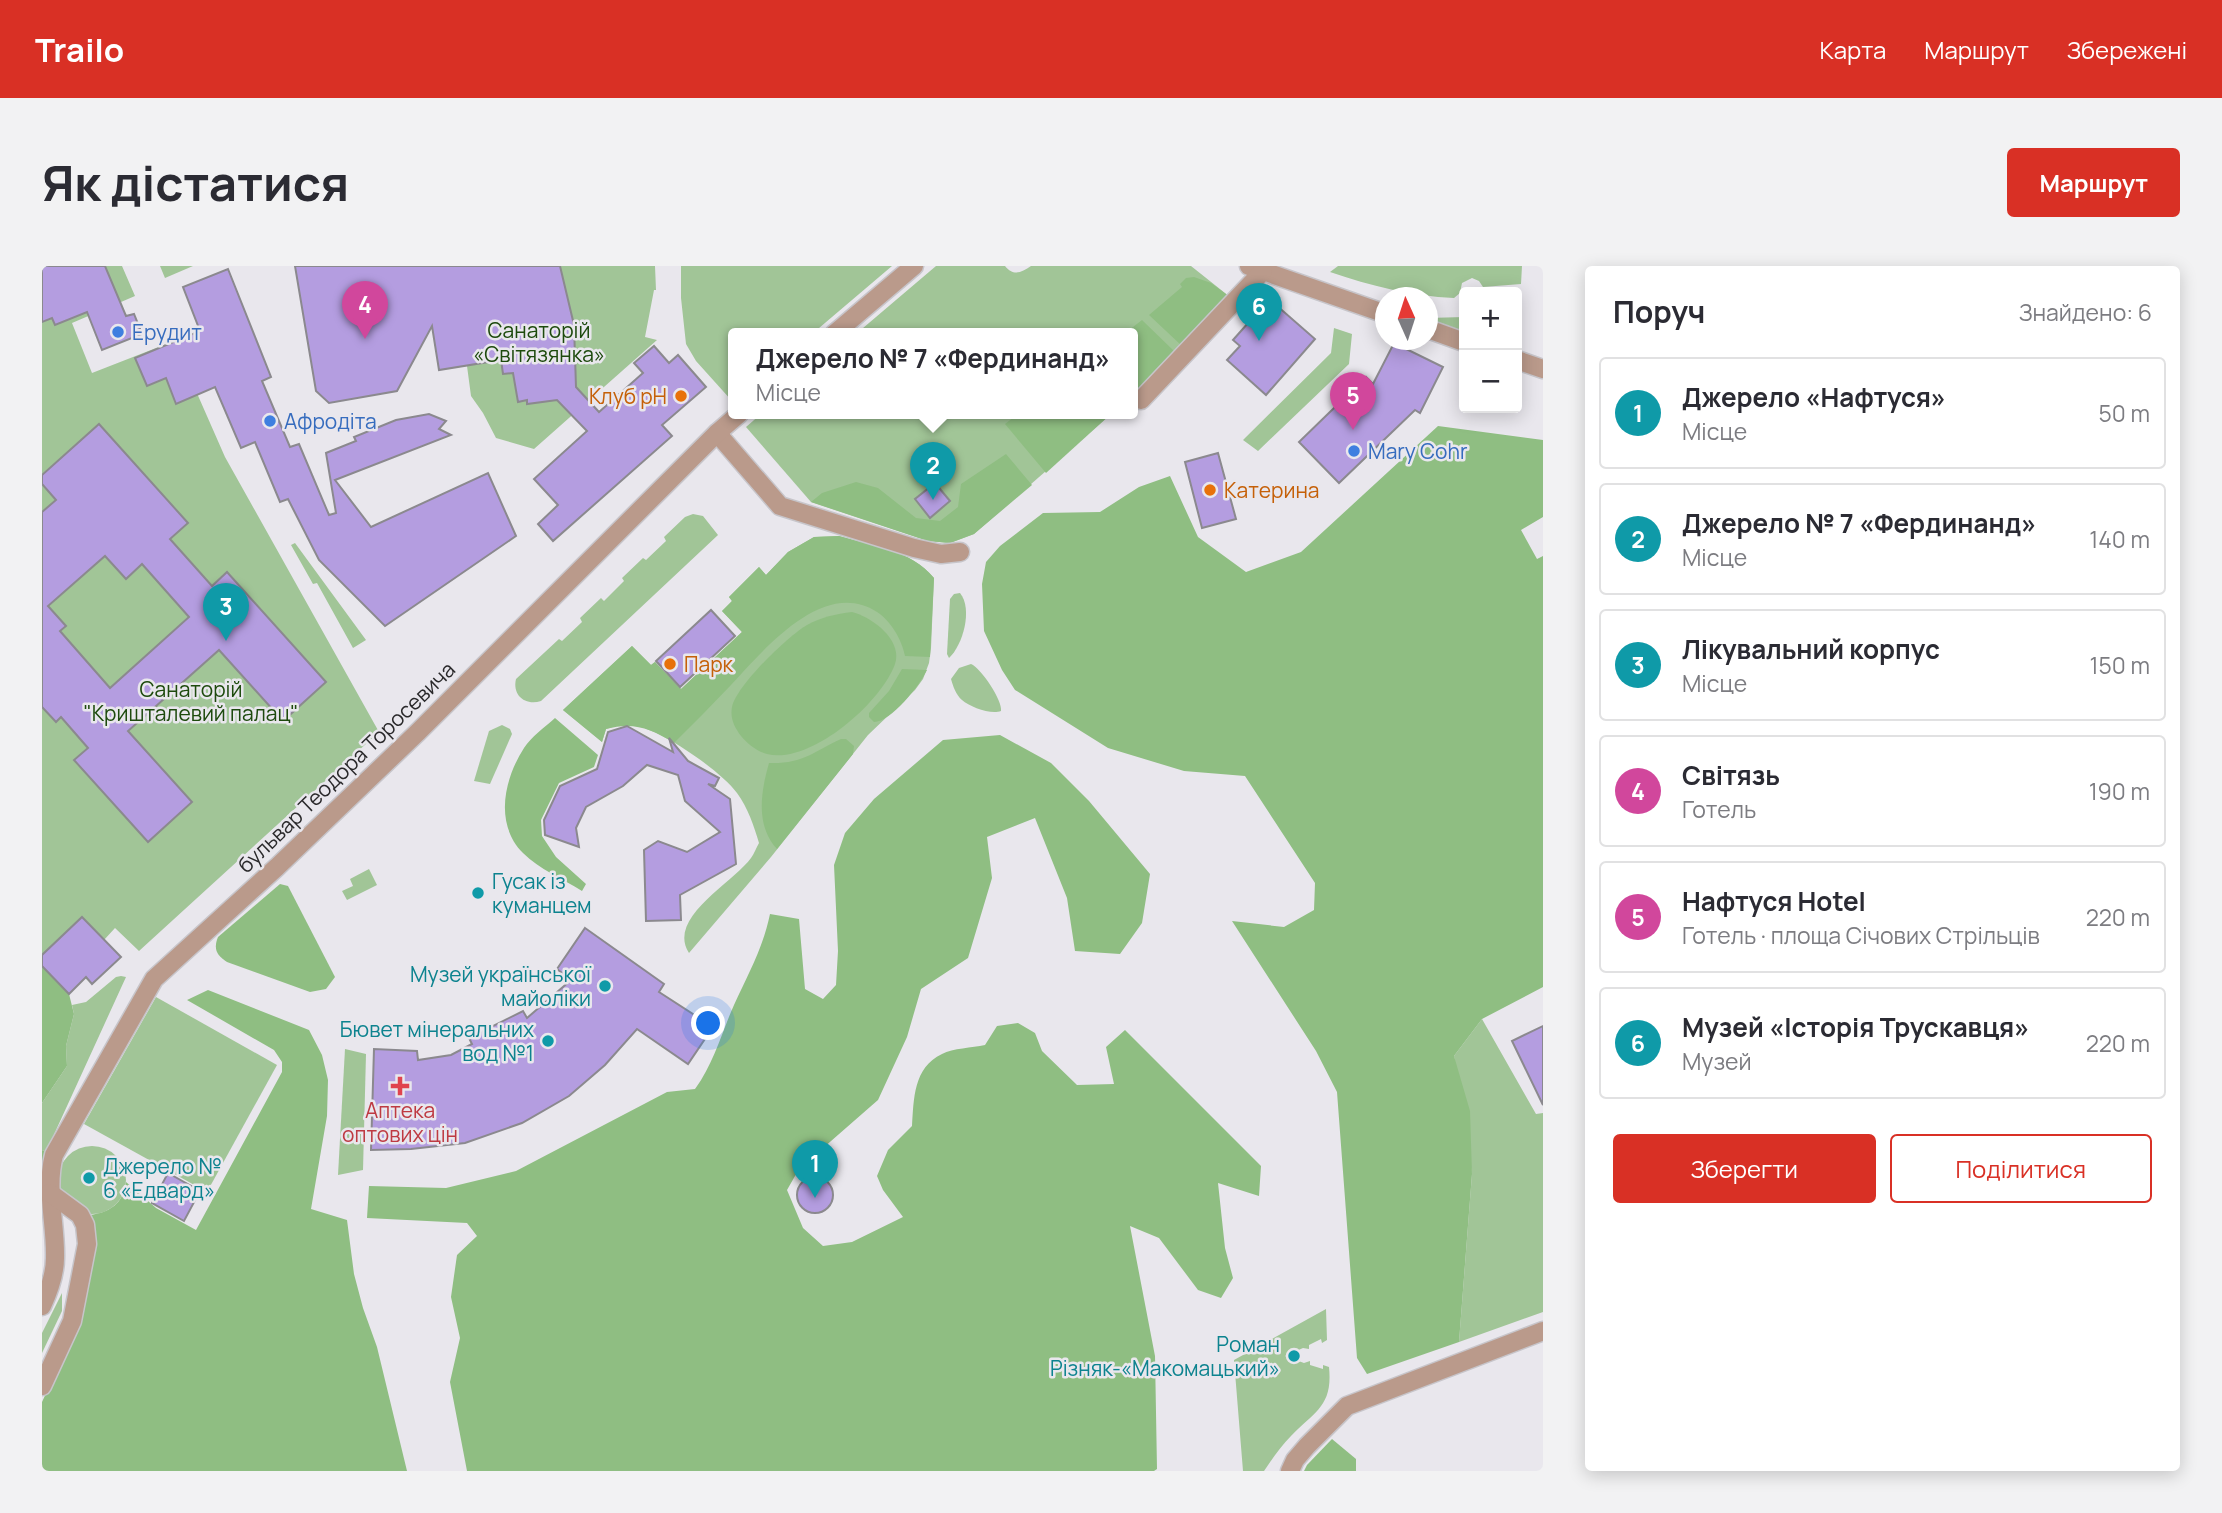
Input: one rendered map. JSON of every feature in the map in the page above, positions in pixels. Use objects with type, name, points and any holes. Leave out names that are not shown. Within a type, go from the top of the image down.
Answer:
[{"type":"street","points":[[841,328],[914,266]]},
{"type":"street","points":[[1142,400],[1256,269],[1375,311]]},
{"type":"street","points":[[1438,333],[1459,340]]},
{"type":"street","points":[[1522,362],[1543,369]]},
{"type":"street","name":"бульвар Теодора Торосевича","points":[[42,1306],[56,1261],[50,1193],[50,1167],[54,1155],[154,979],[418,732],[733,419]]},
{"type":"street","points":[[717,433],[780,506],[914,548],[942,554],[960,552]]},
{"type":"street","points":[[42,1386],[72,1321],[87,1244],[85,1225],[80,1215],[50,1193]]},
{"type":"street","points":[[1290,1471],[1307,1446],[1348,1406],[1543,1331]]},
{"type":"green space","name":"Санаторій \"Кришталевий палац\"","points":[[42,266],[122,266],[135,296],[72,323],[92,373],[174,341],[225,457],[379,732],[139,951],[115,928],[104,940],[121,957],[92,984],[85,978],[42,1018]]},
{"type":"green space","points":[[160,266],[193,266],[165,278]]},
{"type":"green space","name":"Санаторій «Світязянка»","points":[[422,266],[655,266],[656,290],[645,337],[657,340],[534,449],[496,438],[471,396],[467,366],[439,370]]},
{"type":"green space","points":[[681,266],[892,266],[819,328],[728,328],[728,397],[696,361],[686,344]]},
{"type":"green space","points":[[936,266],[1005,266],[1015,272],[1021,272],[1031,266],[1191,266],[1230,297],[1138,390],[1138,328],[863,328]]},
{"type":"green space","points":[[1338,266],[1522,266],[1521,284],[1483,287],[1479,281],[1472,278],[1462,283],[1459,294],[1454,298],[1438,296],[1438,287],[1380,287],[1330,272]]},
{"type":"green space","points":[[1194,277],[1211,283],[1230,297],[1182,346],[1149,315],[1182,287],[1180,284],[1186,278]]},
{"type":"green space","points":[[1459,317],[1459,330],[1438,322],[1438,318]]},
{"type":"green space","points":[[1142,320],[1175,352],[1138,390],[1138,328],[1132,328]]},
{"type":"green space","points":[[1334,328],[1352,334],[1349,364],[1258,451],[1243,440],[1331,353]]},
{"type":"green space","points":[[755,419],[1105,419],[974,534],[950,543],[928,541],[811,502],[746,427]]},
{"type":"green space","points":[[1012,419],[1105,419],[1046,473],[1005,424]]},
{"type":"green space","points":[[1438,426],[1543,440],[1543,517],[1521,530],[1537,559],[1543,556],[1543,987],[1482,1019],[1454,1056],[1470,1111],[1472,1174],[1459,1342],[1367,1374],[1357,1358],[1337,1092],[1316,1051],[1232,921],[1284,927],[1314,910],[1315,883],[1245,776],[1184,771],[1108,748],[1015,690],[1002,670],[984,631],[982,584],[986,562],[1000,546],[1043,513],[1100,512],[1139,487],[1170,476],[1198,537],[1246,572],[1301,552]]},
{"type":"green space","points":[[1006,454],[1032,485],[974,534],[950,543],[928,541],[811,502],[822,493],[856,482],[878,488],[916,518],[940,521],[958,507],[961,484]]},
{"type":"green space","points":[[693,514],[703,516],[718,535],[541,701],[530,702],[521,698],[516,690],[516,679],[559,639],[562,641],[582,622],[580,618],[601,598],[604,601],[624,581],[622,578],[666,541],[664,537],[685,517]]},
{"type":"green space","points":[[839,536],[903,555],[934,578],[929,663],[915,690],[868,735],[771,857],[689,953],[684,940],[694,914],[743,868],[759,843],[744,805],[737,793],[717,773],[655,732],[628,724],[620,725],[606,729],[602,742],[563,710],[632,646],[651,665],[655,662],[681,689],[742,632],[722,611],[732,601],[729,597],[759,567],[766,575],[788,552],[814,537]]},
{"type":"green space","points":[[839,536],[903,555],[934,578],[930,657],[905,656],[895,631],[877,612],[857,604],[836,604],[816,611],[777,638],[674,743],[657,733],[633,726],[606,729],[602,742],[563,710],[632,646],[651,665],[655,662],[681,689],[742,632],[722,611],[732,601],[729,597],[759,567],[766,575],[788,552],[814,537]]},
{"type":"green space","points":[[295,543],[366,640],[353,648],[317,583],[313,584],[291,545]]},
{"type":"green space","points":[[960,593],[966,608],[965,627],[949,658],[950,599],[954,594]]},
{"type":"green space","points":[[852,612],[877,624],[890,638],[896,655],[895,664],[887,680],[860,713],[823,741],[784,755],[767,754],[752,747],[739,733],[732,719],[732,707],[743,687],[764,662],[798,631],[823,618]]},
{"type":"green space","points":[[971,664],[990,685],[999,700],[1001,711],[981,710],[958,696],[951,679],[959,668]]},
{"type":"green space","points":[[902,669],[927,670],[912,693],[896,710],[874,722],[869,713],[889,691]]},
{"type":"green space","points":[[555,718],[598,755],[594,767],[559,783],[541,820],[542,836],[556,857],[586,884],[582,891],[529,859],[514,841],[505,815],[507,787],[517,760],[530,740]]},
{"type":"green space","points":[[502,725],[510,729],[512,734],[490,784],[474,781],[489,731]]},
{"type":"green space","points":[[1000,735],[1051,763],[1089,801],[1150,874],[1142,923],[1120,954],[1075,951],[1067,898],[1035,818],[987,837],[992,878],[968,958],[921,989],[907,1037],[878,1100],[799,1169],[787,1190],[803,1228],[823,1246],[852,1242],[903,1217],[883,1190],[877,1176],[888,1150],[912,1126],[917,1085],[925,1067],[932,1060],[952,1050],[985,1045],[997,1026],[1018,1023],[1035,1033],[1042,1051],[1077,1085],[1114,1084],[1106,1047],[1125,1030],[1261,1166],[1259,1196],[1218,1183],[1225,1248],[1233,1278],[1221,1298],[1198,1290],[1159,1238],[1130,1226],[1155,1356],[1157,1469],[467,1471],[450,1382],[460,1338],[451,1297],[457,1255],[477,1236],[467,1223],[367,1218],[369,1186],[446,1188],[516,1171],[667,1092],[695,1089],[712,1059],[755,961],[770,914],[799,919],[805,989],[823,999],[836,985],[838,951],[834,865],[845,833],[874,799],[943,740]]},
{"type":"green space","points":[[846,739],[854,746],[853,754],[777,849],[770,840],[763,819],[762,796],[769,763],[799,759]]},
{"type":"green space","points":[[369,869],[377,885],[347,900],[342,891],[353,886],[350,879]]},
{"type":"green space","points":[[280,884],[288,886],[335,977],[326,989],[310,992],[227,962],[217,952],[218,937]]},
{"type":"green space","points":[[42,966],[69,994],[74,1014],[66,1046],[67,1066],[42,1103]]},
{"type":"green space","points":[[116,977],[126,977],[46,1152],[42,1150],[42,1103],[67,1066],[66,1046],[74,1014],[72,1005],[86,1002]]},
{"type":"green space","points":[[208,990],[309,1030],[322,1055],[328,1080],[327,1116],[311,1209],[347,1220],[354,1274],[377,1347],[407,1471],[42,1471],[42,1402],[79,1323],[92,1224],[90,1215],[114,1206],[122,1196],[126,1182],[156,1208],[196,1230],[282,1072],[282,1062],[274,1050],[187,1000]]},
{"type":"green space","points":[[156,997],[277,1065],[207,1192],[84,1124]]},
{"type":"green space","points":[[1482,1019],[1536,1114],[1543,1113],[1543,1312],[1459,1342],[1472,1174],[1454,1056]]},
{"type":"green space","points":[[345,1049],[366,1054],[363,1170],[338,1175]]},
{"type":"green space","points":[[92,1146],[105,1149],[116,1156],[123,1167],[126,1180],[123,1193],[116,1204],[105,1211],[92,1214],[79,1211],[68,1204],[61,1193],[58,1180],[61,1167],[68,1156],[79,1149]]},
{"type":"green space","points":[[62,1293],[62,1311],[42,1353],[42,1333]]},
{"type":"green space","points":[[1326,1309],[1327,1340],[1322,1343],[1321,1339],[1309,1345],[1309,1349],[1303,1348],[1285,1356],[1304,1363],[1310,1361],[1310,1365],[1323,1369],[1323,1365],[1329,1367],[1330,1380],[1325,1399],[1284,1444],[1264,1471],[1243,1471],[1234,1360]]},
{"type":"green space","points":[[1332,1439],[1356,1459],[1356,1471],[1304,1471],[1307,1465]]},
{"type":"building","points":[[42,266],[105,266],[126,316],[134,314],[142,334],[102,350],[87,312],[55,325],[52,318],[42,322]]},
{"type":"building","points":[[295,266],[560,266],[574,325],[576,387],[599,412],[643,373],[634,363],[654,346],[669,363],[678,355],[706,387],[662,425],[672,436],[553,541],[538,524],[558,505],[534,479],[587,431],[557,400],[527,404],[527,400],[518,402],[513,373],[503,374],[501,360],[439,370],[432,326],[397,391],[329,403],[316,391]]},
{"type":"building","points":[[228,269],[271,377],[262,381],[290,447],[299,444],[329,515],[336,513],[326,453],[356,441],[354,437],[396,420],[429,414],[446,421],[439,429],[451,435],[335,480],[371,527],[488,473],[516,536],[385,626],[319,560],[288,499],[280,502],[255,442],[241,448],[215,387],[176,404],[166,378],[147,386],[135,358],[200,331],[183,287]]},
{"type":"building","points":[[1276,305],[1315,339],[1266,395],[1227,360],[1240,346],[1233,340],[1257,313],[1264,319]]},
{"type":"building","points":[[1390,350],[1408,350],[1443,367],[1420,413],[1415,410],[1339,483],[1299,442],[1366,377],[1373,384]]},
{"type":"building","points":[[99,424],[188,523],[170,539],[212,586],[227,572],[326,682],[283,721],[219,650],[128,731],[192,802],[148,842],[74,760],[88,748],[61,717],[56,722],[42,707],[42,512],[56,500],[42,484],[42,475]],"holes":[[[105,556],[126,579],[142,564],[189,617],[110,688],[60,631],[66,626],[48,606]]]},
{"type":"building","name":"Катерина","points":[[1218,453],[1236,519],[1202,528],[1185,462]]},
{"type":"building","points":[[935,483],[950,501],[930,518],[915,499]]},
{"type":"building","points":[[711,610],[735,636],[680,687],[656,661]]},
{"type":"building","points":[[627,726],[673,752],[669,738],[688,761],[719,778],[715,786],[708,784],[730,799],[736,864],[680,895],[681,920],[646,921],[644,850],[658,841],[687,852],[720,832],[685,801],[678,775],[647,765],[623,786],[586,807],[576,828],[579,847],[545,835],[544,820],[560,786],[597,769],[608,732]]},
{"type":"building","points":[[82,917],[121,957],[92,984],[86,977],[69,994],[42,966],[42,955]]},
{"type":"building","name":"Бювет мінеральних вод №1","points":[[585,928],[664,984],[659,992],[713,1027],[688,1064],[637,1029],[605,1065],[569,1096],[522,1123],[465,1143],[371,1150],[374,1049],[417,1051],[418,1060],[451,1055],[472,1044],[469,1038],[523,1011],[527,1018],[571,980],[557,969]]},
{"type":"building","points":[[1543,1026],[1543,1105],[1512,1041]]},
{"type":"building","points":[[168,1173],[200,1191],[184,1221],[152,1203]]},
{"type":"building","points":[[815,1177],[828,1182],[833,1195],[828,1208],[815,1213],[802,1208],[797,1195],[802,1182]]},
{"type":"place","name":"Ерудит","points":[[118,332]]},
{"type":"place","name":"Світязь","points":[[365,339]]},
{"type":"place","name":"Музей «Історія Трускавця»","points":[[1259,341]]},
{"type":"place","name":"Клуб pH","points":[[681,396]]},
{"type":"place","name":"Афродіта","points":[[270,421]]},
{"type":"place","name":"Нафтуся Hotel","points":[[1353,430]]},
{"type":"place","name":"Mary Cohr","points":[[1354,451]]},
{"type":"place","name":"Катерина","points":[[1210,490]]},
{"type":"place","name":"Джерело № 7 «Фердинанд»","points":[[933,500]]},
{"type":"place","name":"Лікувальний корпус","points":[[226,641]]},
{"type":"place","name":"Парк","points":[[670,664]]},
{"type":"place","name":"Гусак із куманцем","points":[[478,893]]},
{"type":"place","name":"Музей української майоліки","points":[[605,986]]},
{"type":"place","name":"Бювет мінеральних вод №1","points":[[548,1041]]},
{"type":"place","name":"Аптека оптових цін","points":[[400,1086]]},
{"type":"place","name":"Джерело № 6 «Едвард»","points":[[89,1178]]},
{"type":"place","name":"Джерело «Нафтуся»","points":[[815,1198]]},
{"type":"place","name":"Роман Різняк-«Макомацький»","points":[[1294,1356]]}]
